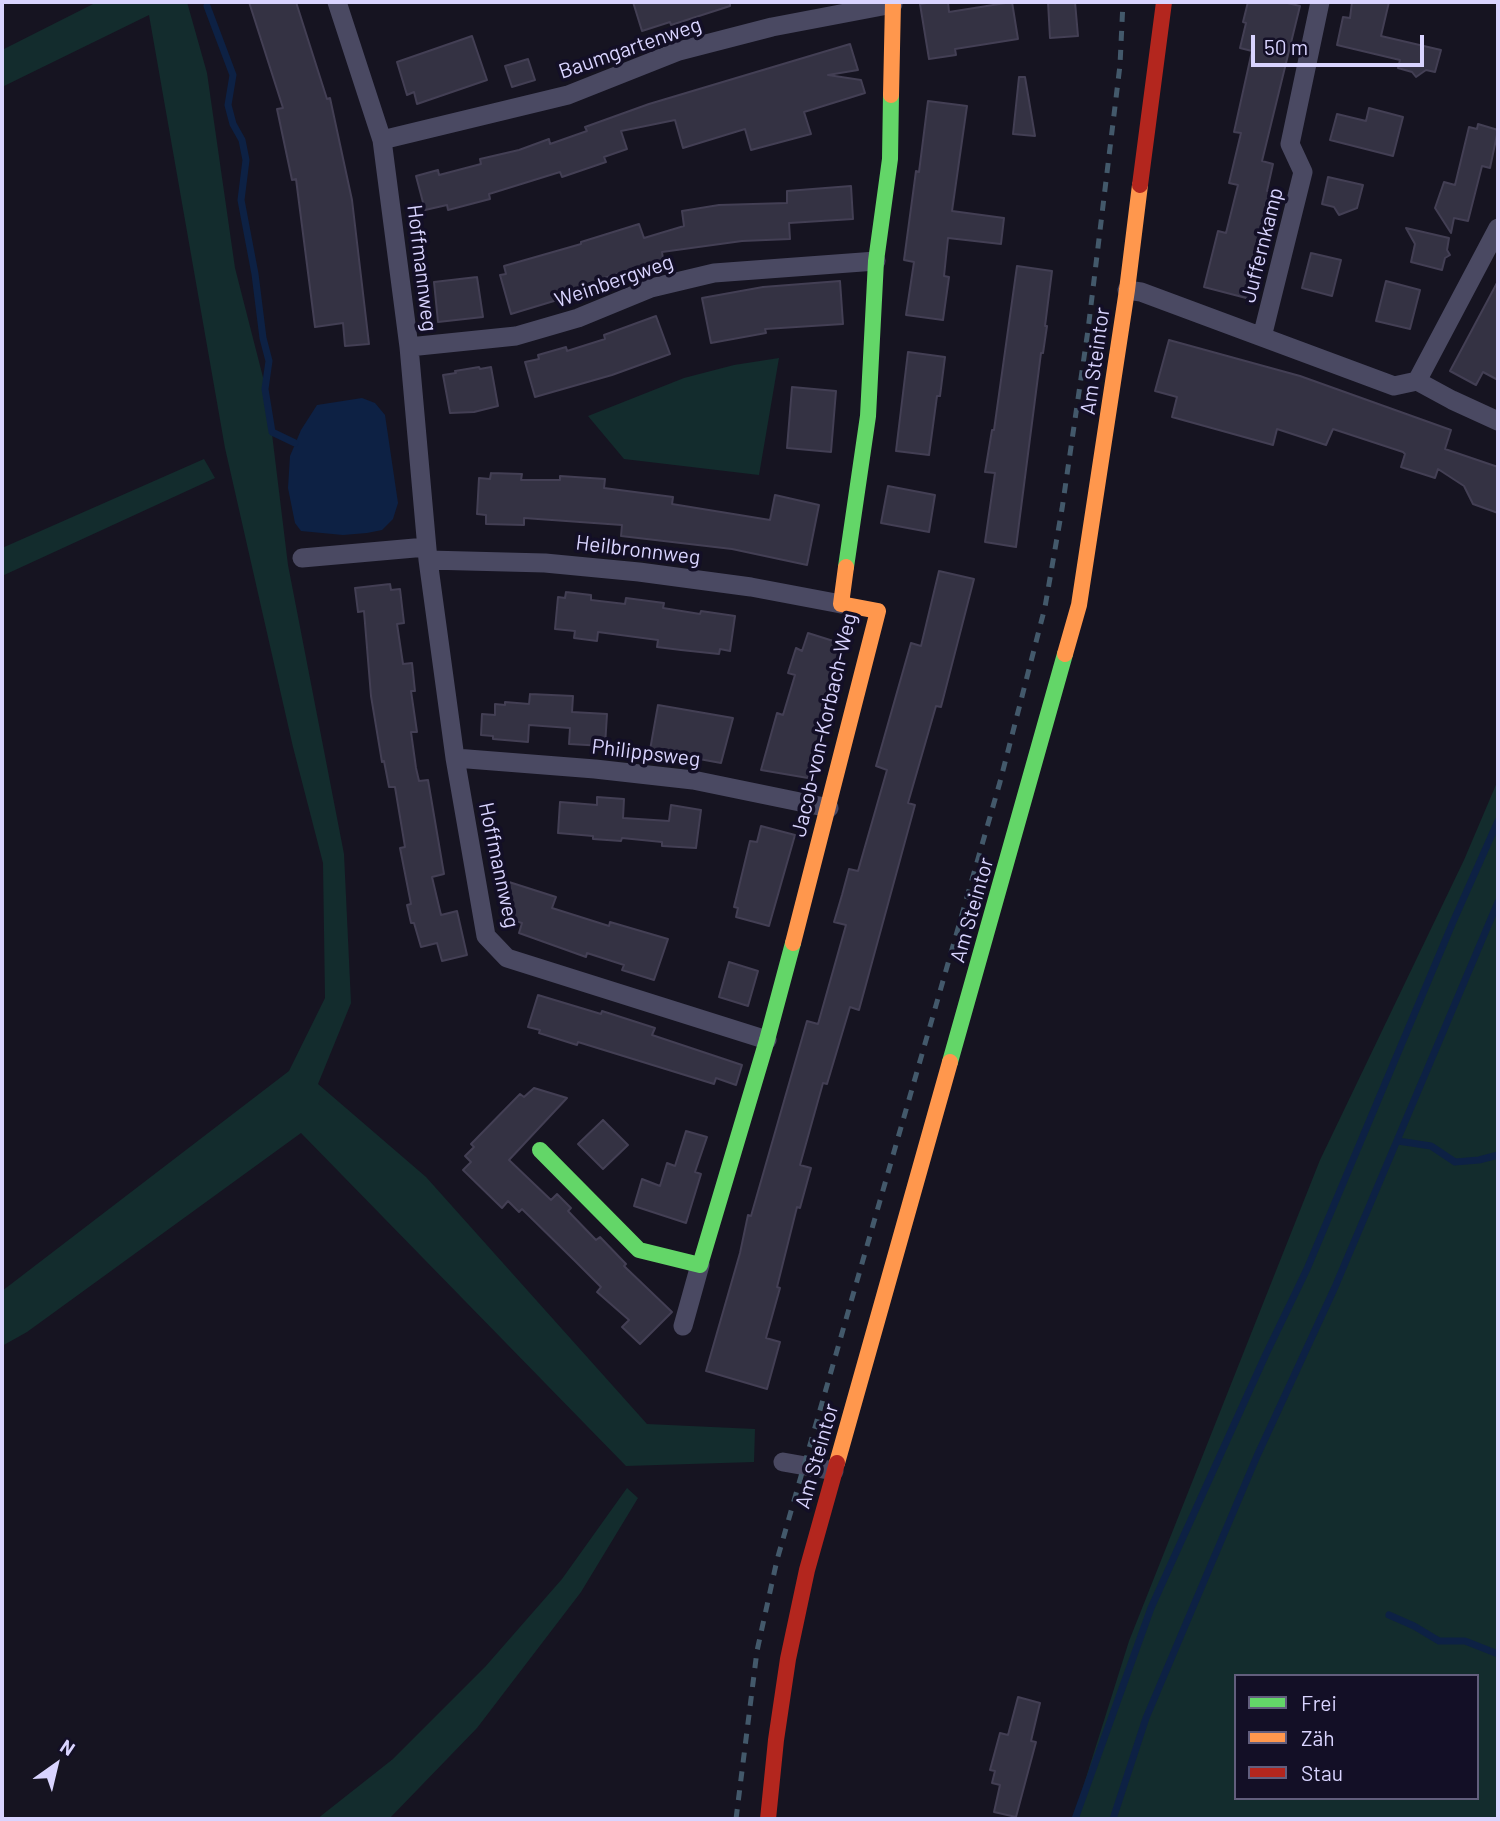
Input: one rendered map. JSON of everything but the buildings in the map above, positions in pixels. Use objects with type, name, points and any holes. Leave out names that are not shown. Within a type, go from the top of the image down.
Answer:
[{"type":"street","name":"Hoffmannweg","points":[[337,2],[383,140],[409,347],[427,553],[455,758],[486,936],[507,958],[767,1040]]},
{"type":"street","name":"Am Steintor","points":[[768,1819],[788,1659],[807,1570],[1079,606],[1126,289],[1164,2]]},
{"type":"street","name":"Juffernkamp","points":[[1262,337],[1303,172],[1290,144],[1320,2]]},
{"type":"street","name":"Baumgartenweg","points":[[383,140],[568,95],[679,51],[772,27],[893,3]]},
{"type":"street","name":"Jacob-von-Korbach-Weg","points":[[683,1326],[767,1040],[878,611],[841,604],[868,416],[876,261],[890,159],[893,3]]},
{"type":"street","points":[[1498,228],[1417,380],[1498,421]]},
{"type":"street","name":"Weinbergweg","points":[[409,347],[516,336],[578,318],[651,288],[714,273],[876,261]]},
{"type":"street","name":"Juffernkamp","points":[[1126,289],[1141,292],[1394,386],[1417,380]]},
{"type":"street","points":[[302,558],[427,553]]},
{"type":"street","name":"Heilbronnweg","points":[[427,553],[639,572],[751,587],[841,604]]},
{"type":"street","name":"Philippsweg","points":[[455,758],[693,780],[829,808]]},
{"type":"street","points":[[540,1150],[639,1250],[701,1265]]},
{"type":"street","points":[[783,1462],[834,1471]]},
{"type":"green space","points":[[97,2],[187,2],[207,73],[235,268],[267,393],[288,565],[344,854],[351,1003],[318,1084],[426,1177],[647,1424],[755,1429],[754,1462],[626,1466],[301,1133],[27,1332],[2,1346],[2,1291],[289,1071],[325,998],[323,863],[293,747],[225,448],[149,15],[2,87],[2,50]]},
{"type":"green space","points":[[779,358],[759,475],[624,459],[588,416],[684,378],[734,365]]},
{"type":"green space","points":[[204,459],[215,478],[2,576],[2,548]]},
{"type":"green space","points":[[1498,780],[1498,1819],[1073,1819],[1129,1641],[1320,1160],[1464,860]]},
{"type":"green space","points":[[627,1488],[638,1498],[581,1592],[477,1728],[389,1819],[317,1819],[393,1759],[485,1667],[562,1579]]},
{"type":"water","points":[[362,398],[375,403],[385,415],[398,503],[393,519],[382,530],[367,533],[343,535],[301,531],[295,523],[288,488],[290,456],[301,430],[317,405]]},
{"type":"waterway","points":[[207,6],[233,75],[228,105],[233,124],[242,140],[246,160],[241,200],[269,361],[265,389],[272,432],[295,443]]},
{"type":"waterway","points":[[1075,1819],[1151,1608],[1307,1269],[1498,821]]},
{"type":"waterway","points":[[1113,1819],[1146,1718],[1257,1456],[1335,1287],[1498,902]]},
{"type":"waterway","points":[[1398,1141],[1431,1146],[1455,1162],[1498,1155]]},
{"type":"waterway","points":[[1389,1615],[1439,1641],[1465,1641],[1498,1654]]},
{"type":"railway","points":[[736,1819],[757,1651],[777,1560],[1000,782],[1045,607],[1088,330],[1120,65],[1123,2]]},
{"type":"traffic: fast","points":[[846,567],[868,416],[876,261],[890,159],[891,95]]},
{"type":"traffic: fast","points":[[950,1062],[1065,654]]},
{"type":"traffic: fast","points":[[540,1150],[639,1250],[700,1265],[793,943]]},
{"type":"traffic: slow","points":[[891,95],[893,2]]},
{"type":"traffic: slow","points":[[1065,654],[1079,605],[1127,290],[1140,185]]},
{"type":"traffic: slow","points":[[793,943],[878,611],[841,604],[846,567]]},
{"type":"traffic: slow","points":[[837,1463],[950,1062]]},
{"type":"traffic: jam","points":[[1140,185],[1164,2]]},
{"type":"traffic: jam","points":[[768,1819],[788,1659],[807,1570],[837,1463]]}]
